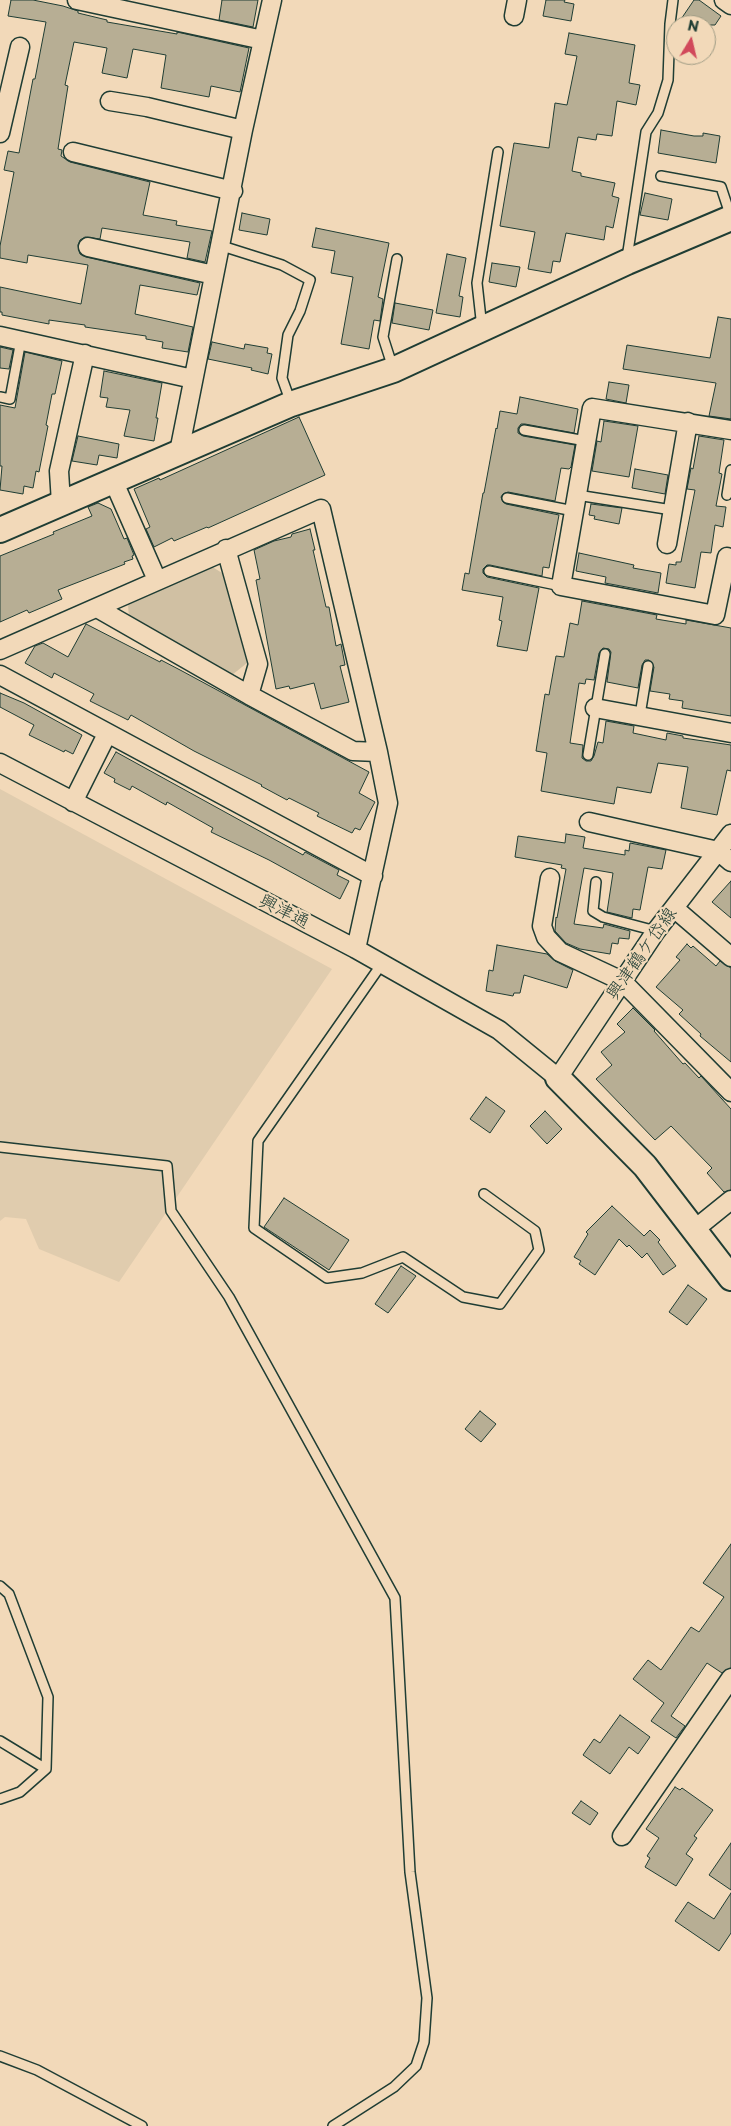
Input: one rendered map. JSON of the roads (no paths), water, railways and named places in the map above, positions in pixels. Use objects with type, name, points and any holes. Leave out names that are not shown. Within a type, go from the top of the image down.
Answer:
[{"type":"street","points":[[77,0],[263,40]]},
{"type":"street","points":[[179,452],[272,0]]},
{"type":"street","points":[[724,0],[731,5]]},
{"type":"street","points":[[1,126],[20,47]]},
{"type":"street","points":[[110,100],[244,130]]},
{"type":"street","points":[[73,152],[233,191]]},
{"type":"street","points":[[0,530],[61,502],[292,404],[393,370],[627,262],[731,218]]},
{"type":"street","points":[[88,247],[214,275]]},
{"type":"street","points":[[0,336],[193,379]]},
{"type":"street","points":[[61,502],[60,471],[85,354]]},
{"type":"street","points":[[727,558],[715,615],[561,586],[592,408],[731,430]]},
{"type":"street","points":[[667,544],[688,422]]},
{"type":"street","points":[[113,480],[157,580]]},
{"type":"street","points":[[0,650],[226,549],[321,509],[378,752],[388,803],[356,949]]},
{"type":"street","points":[[226,549],[258,664],[249,695]]},
{"type":"street","points":[[97,608],[249,695],[353,750],[378,752]]},
{"type":"street","points":[[0,675],[372,876]]},
{"type":"street","points":[[595,708],[731,733]]},
{"type":"street","points":[[73,802],[108,734]]},
{"type":"street","name":"興津通","points":[[0,763],[356,949],[381,965],[499,1030],[558,1078]]},
{"type":"street","points":[[589,822],[725,856]]},
{"type":"street","name":"興津鶴ケ岱線","points":[[558,1078],[656,931],[674,908],[725,856],[731,834]]},
{"type":"street","points":[[550,878],[542,926],[546,937],[560,952],[622,981],[731,1092]]},
{"type":"street","points":[[674,908],[731,957]]},
{"type":"street","points":[[558,1078],[645,1166],[731,1278]]},
{"type":"street","points":[[695,1229],[731,1200]]},
{"type":"street","points":[[622,1836],[731,1678]]},
{"type":"lane","points":[[627,262],[646,132],[658,112],[668,80],[673,0]]},
{"type":"lane","points":[[482,329],[477,283],[498,152]]},
{"type":"lane","points":[[661,176],[721,187],[731,218]]},
{"type":"lane","points":[[222,246],[282,265],[310,280],[300,311],[288,335],[282,378],[292,404]]},
{"type":"lane","points":[[393,370],[383,337],[397,259]]},
{"type":"lane","points":[[0,397],[10,399],[22,340]]},
{"type":"lane","points":[[524,430],[586,441]]},
{"type":"lane","points":[[727,495],[731,470]]},
{"type":"lane","points":[[507,498],[672,510]]},
{"type":"lane","points":[[489,571],[561,586]]},
{"type":"lane","points":[[588,755],[605,654]]},
{"type":"lane","points":[[640,715],[648,666]]},
{"type":"lane","points":[[596,882],[593,911],[603,917],[656,931]]},
{"type":"lane","points":[[381,965],[258,1141],[254,1228],[327,1278],[362,1273],[403,1257],[464,1297],[500,1304],[539,1250],[536,1231],[484,1194]]},
{"type":"lane","points":[[0,1147],[167,1166],[171,1211],[229,1297],[395,1598],[410,1872],[427,1998],[424,2042],[416,2066],[394,2087],[333,2126]]},
{"type":"lane","points":[[0,1586],[9,1594],[48,1698],[46,1769],[20,1792],[0,1799]]},
{"type":"lane","points":[[0,1741],[46,1769]]},
{"type":"lane","points":[[0,2056],[37,2070],[142,2126]]}]
